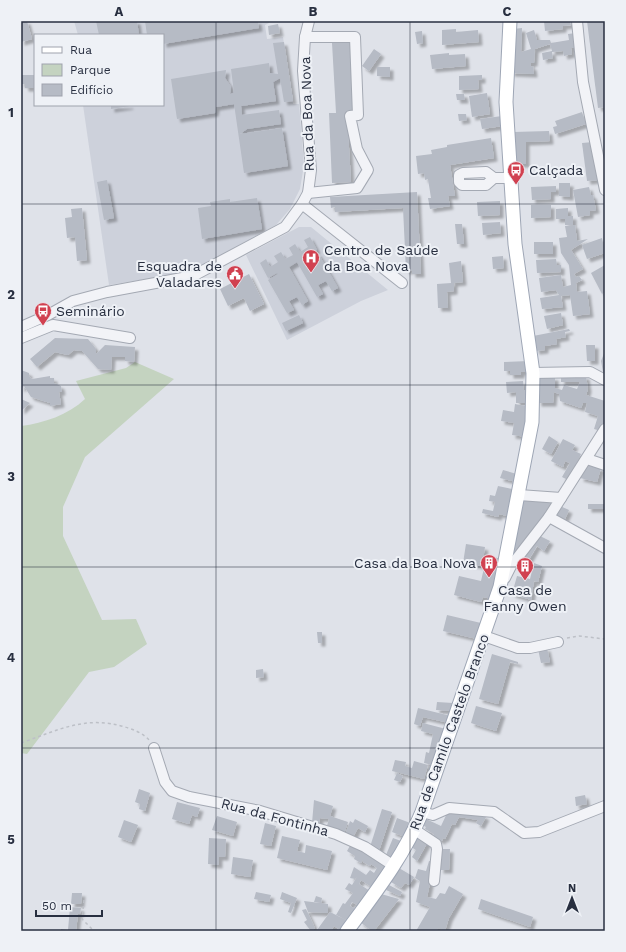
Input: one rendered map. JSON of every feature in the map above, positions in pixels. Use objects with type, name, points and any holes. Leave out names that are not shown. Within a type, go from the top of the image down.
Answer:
[{"type":"main road","name":"Rua de Camilo Castelo Branco","points":[[347,931],[394,866],[415,830],[422,812],[500,588],[531,433],[533,373],[515,244],[506,102],[510,21]]},
{"type":"street","name":"Rua da Boa Nova","points":[[21,327],[48,316],[73,301],[106,292],[193,276],[285,227],[308,193],[311,170],[302,70],[305,37],[309,21]]},
{"type":"street","points":[[577,21],[583,82],[605,190]]},
{"type":"street","points":[[305,37],[354,37],[358,115],[350,116],[357,149],[368,170],[357,188],[308,193]]},
{"type":"street","points":[[494,178],[512,178]]},
{"type":"street","points":[[302,204],[402,283]]},
{"type":"street","points":[[48,316],[53,325]]},
{"type":"street","points":[[21,338],[53,325],[130,338]]},
{"type":"street","points":[[533,373],[590,372],[605,380]]},
{"type":"street","points":[[500,588],[510,566],[549,517],[605,429]]},
{"type":"street","points":[[586,459],[605,465]]},
{"type":"street","points":[[519,495],[561,498]]},
{"type":"street","points":[[549,517],[605,548]]},
{"type":"street","points":[[484,636],[518,648],[530,648],[558,642]]},
{"type":"street","name":"Rua da Fontinha","points":[[154,748],[165,782],[172,791],[189,797],[260,811],[336,834],[365,847],[394,866]]},
{"type":"street","points":[[422,812],[433,815],[449,808],[494,812],[524,833],[529,834],[539,832],[605,806]]},
{"type":"street","points":[[415,830],[436,844],[437,849],[434,881]]},
{"type":"path","points":[[558,642],[569,637],[579,636],[605,639]]},
{"type":"path","points":[[21,743],[87,722],[109,722],[130,729],[148,738],[154,748]]},
{"type":"path","points":[[84,900],[82,919],[94,931]]},
{"type":"shaded area","points":[[74,21],[269,21],[269,23],[265,25],[267,39],[283,37],[293,104],[299,104],[304,165],[300,189],[290,209],[276,225],[190,272],[109,285],[83,106],[164,106],[164,34],[78,34]]},
{"type":"shaded area","name":"Centro de Saúde da Boa Nova","points":[[299,227],[311,227],[388,290],[361,301],[287,340],[246,255]]},
{"type":"green space","points":[[135,362],[174,379],[85,457],[63,507],[63,536],[102,620],[136,619],[147,644],[114,667],[89,672],[27,754],[21,753],[21,426],[47,420],[63,414],[78,405],[85,399],[76,381],[126,368]]},
{"type":"building","points":[[21,21],[27,21],[32,39],[21,42]]},
{"type":"building","points":[[96,21],[137,21],[139,34],[99,34]]},
{"type":"building","points":[[145,21],[258,21],[259,28],[164,44],[164,34],[147,34]]},
{"type":"building","points":[[544,21],[570,21],[571,25],[563,26],[563,29],[545,31]]},
{"type":"building","points":[[587,21],[605,21],[605,107],[598,108]]},
{"type":"building","points":[[278,24],[280,33],[269,35],[268,26]]},
{"type":"building","points":[[522,28],[521,52],[531,49],[526,33],[534,30],[537,40],[550,40],[551,43],[569,40],[568,34],[576,33],[581,47],[571,48],[572,54],[564,56],[563,51],[552,52],[553,58],[543,60],[542,53],[552,51],[550,44],[535,49],[534,63],[531,63],[534,74],[511,73],[513,29]]},
{"type":"building","points":[[456,29],[456,32],[478,30],[479,42],[442,45],[442,30]]},
{"type":"building","points":[[422,31],[423,43],[417,44],[415,32]]},
{"type":"building","points":[[284,42],[293,101],[284,102],[280,78],[273,82],[276,101],[241,106],[242,115],[279,110],[281,124],[247,129],[240,134],[282,128],[288,166],[244,173],[234,104],[216,107],[215,113],[177,119],[171,79],[226,70],[225,78],[231,87],[230,94],[234,93],[231,69],[269,63],[270,73],[278,74],[273,43]]},
{"type":"building","points":[[351,42],[355,112],[347,112],[351,182],[332,183],[329,113],[336,113],[332,43]]},
{"type":"building","points":[[374,49],[381,54],[369,71],[362,66]]},
{"type":"building","points":[[449,53],[449,55],[465,54],[466,66],[432,69],[430,55]]},
{"type":"building","points":[[377,67],[390,67],[390,77],[377,76]]},
{"type":"building","points":[[21,75],[34,75],[34,88],[25,88],[25,84],[21,84]]},
{"type":"building","points":[[482,75],[482,80],[478,80],[479,89],[459,90],[459,76]]},
{"type":"building","points":[[487,93],[490,114],[472,117],[469,96]]},
{"type":"building","points":[[456,94],[464,94],[465,100],[457,100]]},
{"type":"building","points":[[111,106],[130,106],[111,109]]},
{"type":"building","points":[[582,112],[586,124],[555,134],[553,127],[557,126],[555,121]]},
{"type":"building","points":[[458,114],[466,114],[467,120],[459,121]]},
{"type":"building","points":[[502,116],[503,126],[482,129],[480,119]]},
{"type":"building","points":[[549,131],[550,141],[526,142],[526,164],[514,164],[513,132]]},
{"type":"building","points":[[491,138],[494,158],[450,165],[455,196],[448,196],[450,206],[430,209],[428,198],[431,198],[428,179],[425,180],[424,173],[418,174],[416,156],[432,154],[431,150],[447,147],[447,145]]},
{"type":"building","points":[[593,142],[598,180],[587,181],[582,143]]},
{"type":"building","points":[[107,180],[114,218],[104,220],[97,182]]},
{"type":"building","points":[[559,183],[570,183],[570,197],[559,196]]},
{"type":"building","points":[[556,186],[556,192],[551,192],[551,199],[532,200],[531,187]]},
{"type":"building","points":[[589,187],[591,195],[593,195],[596,210],[590,211],[590,215],[578,217],[573,190]]},
{"type":"building","points":[[417,192],[421,274],[412,274],[412,270],[406,271],[403,208],[335,212],[335,207],[331,208],[330,197]]},
{"type":"building","points":[[257,198],[262,229],[202,239],[198,208],[211,206],[210,202],[230,199],[230,202]]},
{"type":"building","points":[[500,201],[500,215],[478,216],[477,202]]},
{"type":"building","points":[[531,205],[551,205],[551,217],[531,218]]},
{"type":"building","points":[[82,208],[87,260],[77,261],[75,237],[67,238],[65,218],[72,217],[71,209]]},
{"type":"building","points":[[568,208],[568,216],[573,216],[573,225],[565,225],[565,219],[556,219],[556,209]]},
{"type":"building","points":[[500,222],[501,233],[483,235],[482,223]]},
{"type":"building","points":[[455,224],[462,224],[464,244],[457,244]]},
{"type":"building","points":[[575,225],[577,241],[588,239],[571,250],[583,269],[574,274],[576,277],[579,276],[582,280],[576,283],[577,292],[587,291],[590,314],[573,316],[570,295],[561,296],[563,307],[542,309],[540,298],[559,295],[556,290],[541,292],[539,278],[561,275],[563,287],[571,285],[569,265],[561,253],[559,238],[567,237],[565,226]]},
{"type":"building","points":[[310,237],[317,250],[308,255],[309,258],[318,253],[338,288],[332,291],[326,281],[318,285],[323,294],[317,297],[297,262],[289,267],[308,301],[302,305],[297,297],[289,301],[294,310],[287,313],[268,280],[278,274],[277,273],[268,278],[260,263],[266,259],[270,267],[278,262],[274,256],[281,252],[285,259],[293,255],[289,248],[295,244],[300,252],[308,247],[304,240]]},
{"type":"building","points":[[602,238],[605,253],[587,259],[582,245]]},
{"type":"building","points":[[534,242],[553,242],[553,254],[534,254]]},
{"type":"building","points":[[503,256],[504,268],[493,269],[492,257]]},
{"type":"building","points":[[556,259],[557,265],[561,265],[561,272],[537,273],[536,260]]},
{"type":"building","points":[[461,261],[463,282],[454,283],[454,291],[447,292],[448,308],[438,308],[437,284],[451,283],[449,263]]},
{"type":"building","points":[[605,265],[605,292],[602,294],[591,273]]},
{"type":"building","points":[[249,274],[264,304],[250,311],[244,298],[228,306],[220,289]]},
{"type":"building","points":[[561,313],[563,325],[547,329],[544,316]]},
{"type":"building","points":[[299,315],[303,323],[286,331],[282,323]]},
{"type":"building","points":[[569,329],[570,331],[565,332],[566,337],[556,339],[557,344],[545,346],[545,350],[536,351],[533,336]]},
{"type":"building","points":[[55,338],[88,339],[96,349],[96,354],[105,345],[135,347],[134,362],[125,361],[125,357],[112,357],[111,370],[98,369],[82,351],[74,350],[68,355],[55,352],[37,367],[30,359]]},
{"type":"building","points":[[586,345],[595,345],[595,361],[587,361]]},
{"type":"building","points":[[605,351],[605,373],[603,372],[601,361]]},
{"type":"building","points":[[529,361],[529,372],[521,372],[521,375],[510,375],[510,371],[504,371],[504,362]]},
{"type":"building","points":[[21,370],[29,373],[29,376],[32,379],[50,376],[50,378],[54,378],[54,383],[61,386],[62,392],[59,392],[61,404],[50,406],[50,403],[31,397],[24,386],[21,389]]},
{"type":"building","points":[[561,376],[586,376],[588,389],[586,395],[605,401],[605,419],[601,431],[594,429],[598,416],[585,412],[587,403],[583,403],[581,408],[560,401],[559,394],[554,392],[553,403],[538,403],[537,377],[555,377],[555,388],[562,390],[564,385],[577,389],[580,382],[561,382]]},
{"type":"building","points":[[523,381],[524,390],[530,390],[531,403],[516,403],[516,392],[507,393],[506,382]]},
{"type":"building","points":[[21,399],[30,403],[21,411]]},
{"type":"building","points":[[515,404],[531,407],[527,437],[512,435],[514,423],[501,421],[503,410],[514,412]]},
{"type":"building","points":[[549,436],[558,442],[551,454],[542,449]]},
{"type":"building","points":[[563,439],[575,445],[572,450],[581,454],[568,480],[562,477],[570,463],[565,461],[563,467],[551,461]]},
{"type":"building","points":[[585,463],[601,468],[597,482],[580,478]]},
{"type":"building","points":[[503,470],[520,475],[518,485],[512,484],[512,481],[500,478]]},
{"type":"building","points":[[498,486],[517,490],[511,517],[499,514],[498,517],[482,513],[483,509],[493,511],[495,502],[489,501],[490,495],[495,496]]},
{"type":"building","points":[[523,498],[554,499],[518,555],[509,553]]},
{"type":"building","points":[[588,504],[605,504],[605,509],[588,509]]},
{"type":"building","points":[[560,506],[569,510],[565,519],[556,515]]},
{"type":"building","points":[[538,535],[550,541],[544,551],[537,546],[528,561],[523,558]]},
{"type":"building","points":[[466,544],[485,547],[482,566],[463,563]]},
{"type":"building","name":"Casa da Boa Nova","points":[[487,555],[501,559],[492,599],[483,597],[481,602],[454,595],[459,576],[481,581]]},
{"type":"building","name":"Casa de Fanny Owen","points":[[534,563],[542,566],[538,582],[534,581],[531,600],[512,594],[517,576],[530,579]]},
{"type":"building","points":[[447,615],[481,623],[477,639],[443,631]]},
{"type":"building","points":[[317,632],[322,632],[322,643],[318,643]]},
{"type":"building","points":[[547,648],[550,662],[541,663],[538,649]]},
{"type":"building","points":[[492,654],[518,662],[518,664],[510,662],[498,704],[479,699]]},
{"type":"building","points":[[263,669],[264,677],[256,678],[256,670]]},
{"type":"building","points":[[437,702],[453,703],[452,711],[436,710]]},
{"type":"building","points":[[476,706],[502,713],[496,731],[471,723]]},
{"type":"building","points":[[418,708],[451,716],[449,723],[423,717],[420,726],[414,724]]},
{"type":"building","points":[[423,723],[446,729],[437,766],[424,763],[426,752],[429,753],[433,734],[421,731]]},
{"type":"building","points":[[395,760],[406,762],[405,766],[412,768],[414,761],[428,765],[424,779],[392,771]]},
{"type":"building","points":[[397,773],[403,776],[400,782],[394,780]]},
{"type":"building","points":[[139,789],[150,793],[145,811],[139,809],[140,804],[135,802]]},
{"type":"building","points":[[585,795],[587,804],[576,806],[575,797]]},
{"type":"building","points":[[314,800],[333,806],[330,816],[348,822],[344,834],[326,829],[329,819],[320,818],[319,824],[312,823]]},
{"type":"building","points":[[177,802],[200,808],[197,817],[192,815],[189,824],[172,819]]},
{"type":"building","points":[[382,809],[392,812],[379,851],[370,847]]},
{"type":"building","points":[[449,809],[477,812],[486,817],[481,826],[476,823],[478,820],[459,817],[455,825],[452,824],[445,839],[443,838],[442,841],[433,837],[434,834],[425,829],[426,827],[422,825],[426,819],[441,826]]},
{"type":"building","points":[[217,816],[237,822],[233,836],[212,830]]},
{"type":"building","points":[[397,818],[413,824],[405,837],[392,832]]},
{"type":"building","points":[[355,819],[368,826],[365,832],[358,828],[352,839],[345,835],[350,821],[353,823]]},
{"type":"building","points":[[124,820],[138,825],[131,842],[118,837]]},
{"type":"building","points":[[265,823],[276,826],[271,846],[260,844]]},
{"type":"building","points":[[418,834],[429,840],[417,861],[412,857],[416,850],[411,847]]},
{"type":"building","points":[[282,836],[300,840],[297,851],[305,853],[306,845],[332,851],[327,870],[277,858]]},
{"type":"building","points":[[209,838],[226,839],[225,857],[219,857],[219,865],[208,864]]},
{"type":"building","points":[[393,838],[401,841],[393,858],[386,855]]},
{"type":"building","points":[[351,844],[387,867],[373,888],[361,880],[359,884],[370,891],[359,906],[352,902],[350,906],[355,909],[347,920],[336,915],[343,903],[345,904],[353,893],[345,889],[349,883],[352,885],[357,877],[355,879],[350,878],[354,867],[366,875],[370,870],[374,873],[377,868],[371,864],[370,866],[363,862],[363,860],[361,863],[354,859],[355,856],[347,851]]},
{"type":"building","points":[[441,849],[450,849],[449,870],[440,870]]},
{"type":"building","points":[[233,857],[253,860],[250,877],[231,874]]},
{"type":"building","points":[[429,861],[435,862],[427,897],[436,899],[440,893],[445,894],[449,886],[463,894],[449,918],[445,931],[438,928],[436,931],[416,931],[430,907],[416,902],[420,881],[415,878],[418,869],[426,871]]},
{"type":"building","points":[[399,868],[414,877],[409,885],[405,883],[401,888],[391,882]]},
{"type":"building","points":[[389,885],[402,892],[400,896],[386,890]]},
{"type":"building","points":[[256,892],[271,895],[269,902],[254,899]]},
{"type":"building","points":[[282,892],[297,898],[291,913],[288,912],[291,903],[280,899]]},
{"type":"building","points":[[72,893],[82,893],[81,904],[71,904]]},
{"type":"building","points":[[381,894],[399,899],[374,931],[372,931],[360,922]]},
{"type":"building","points":[[316,896],[322,898],[321,903],[314,902]]},
{"type":"building","points":[[481,899],[533,917],[530,927],[478,909]]},
{"type":"building","points":[[304,901],[328,904],[328,913],[308,912]]},
{"type":"building","points":[[70,907],[81,908],[80,914],[78,914],[76,931],[61,931],[61,929],[68,930]]},
{"type":"building","points":[[306,909],[315,928],[311,931],[304,922],[307,920],[302,910]]},
{"type":"building","points":[[330,912],[346,920],[340,930],[334,926],[331,931],[318,931],[317,930]]},
{"type":"place","name":"Calçada","points":[[516,185]]},
{"type":"place","name":"Centro de Saúde da Boa Nova","points":[[311,273]]},
{"type":"place","name":"Esquadra de Valadares","points":[[235,289]]},
{"type":"place","name":"Seminário","points":[[43,326]]},
{"type":"place","name":"Casa da Boa Nova","points":[[489,578]]},
{"type":"place","name":"Casa de Fanny Owen","points":[[525,581]]}]
